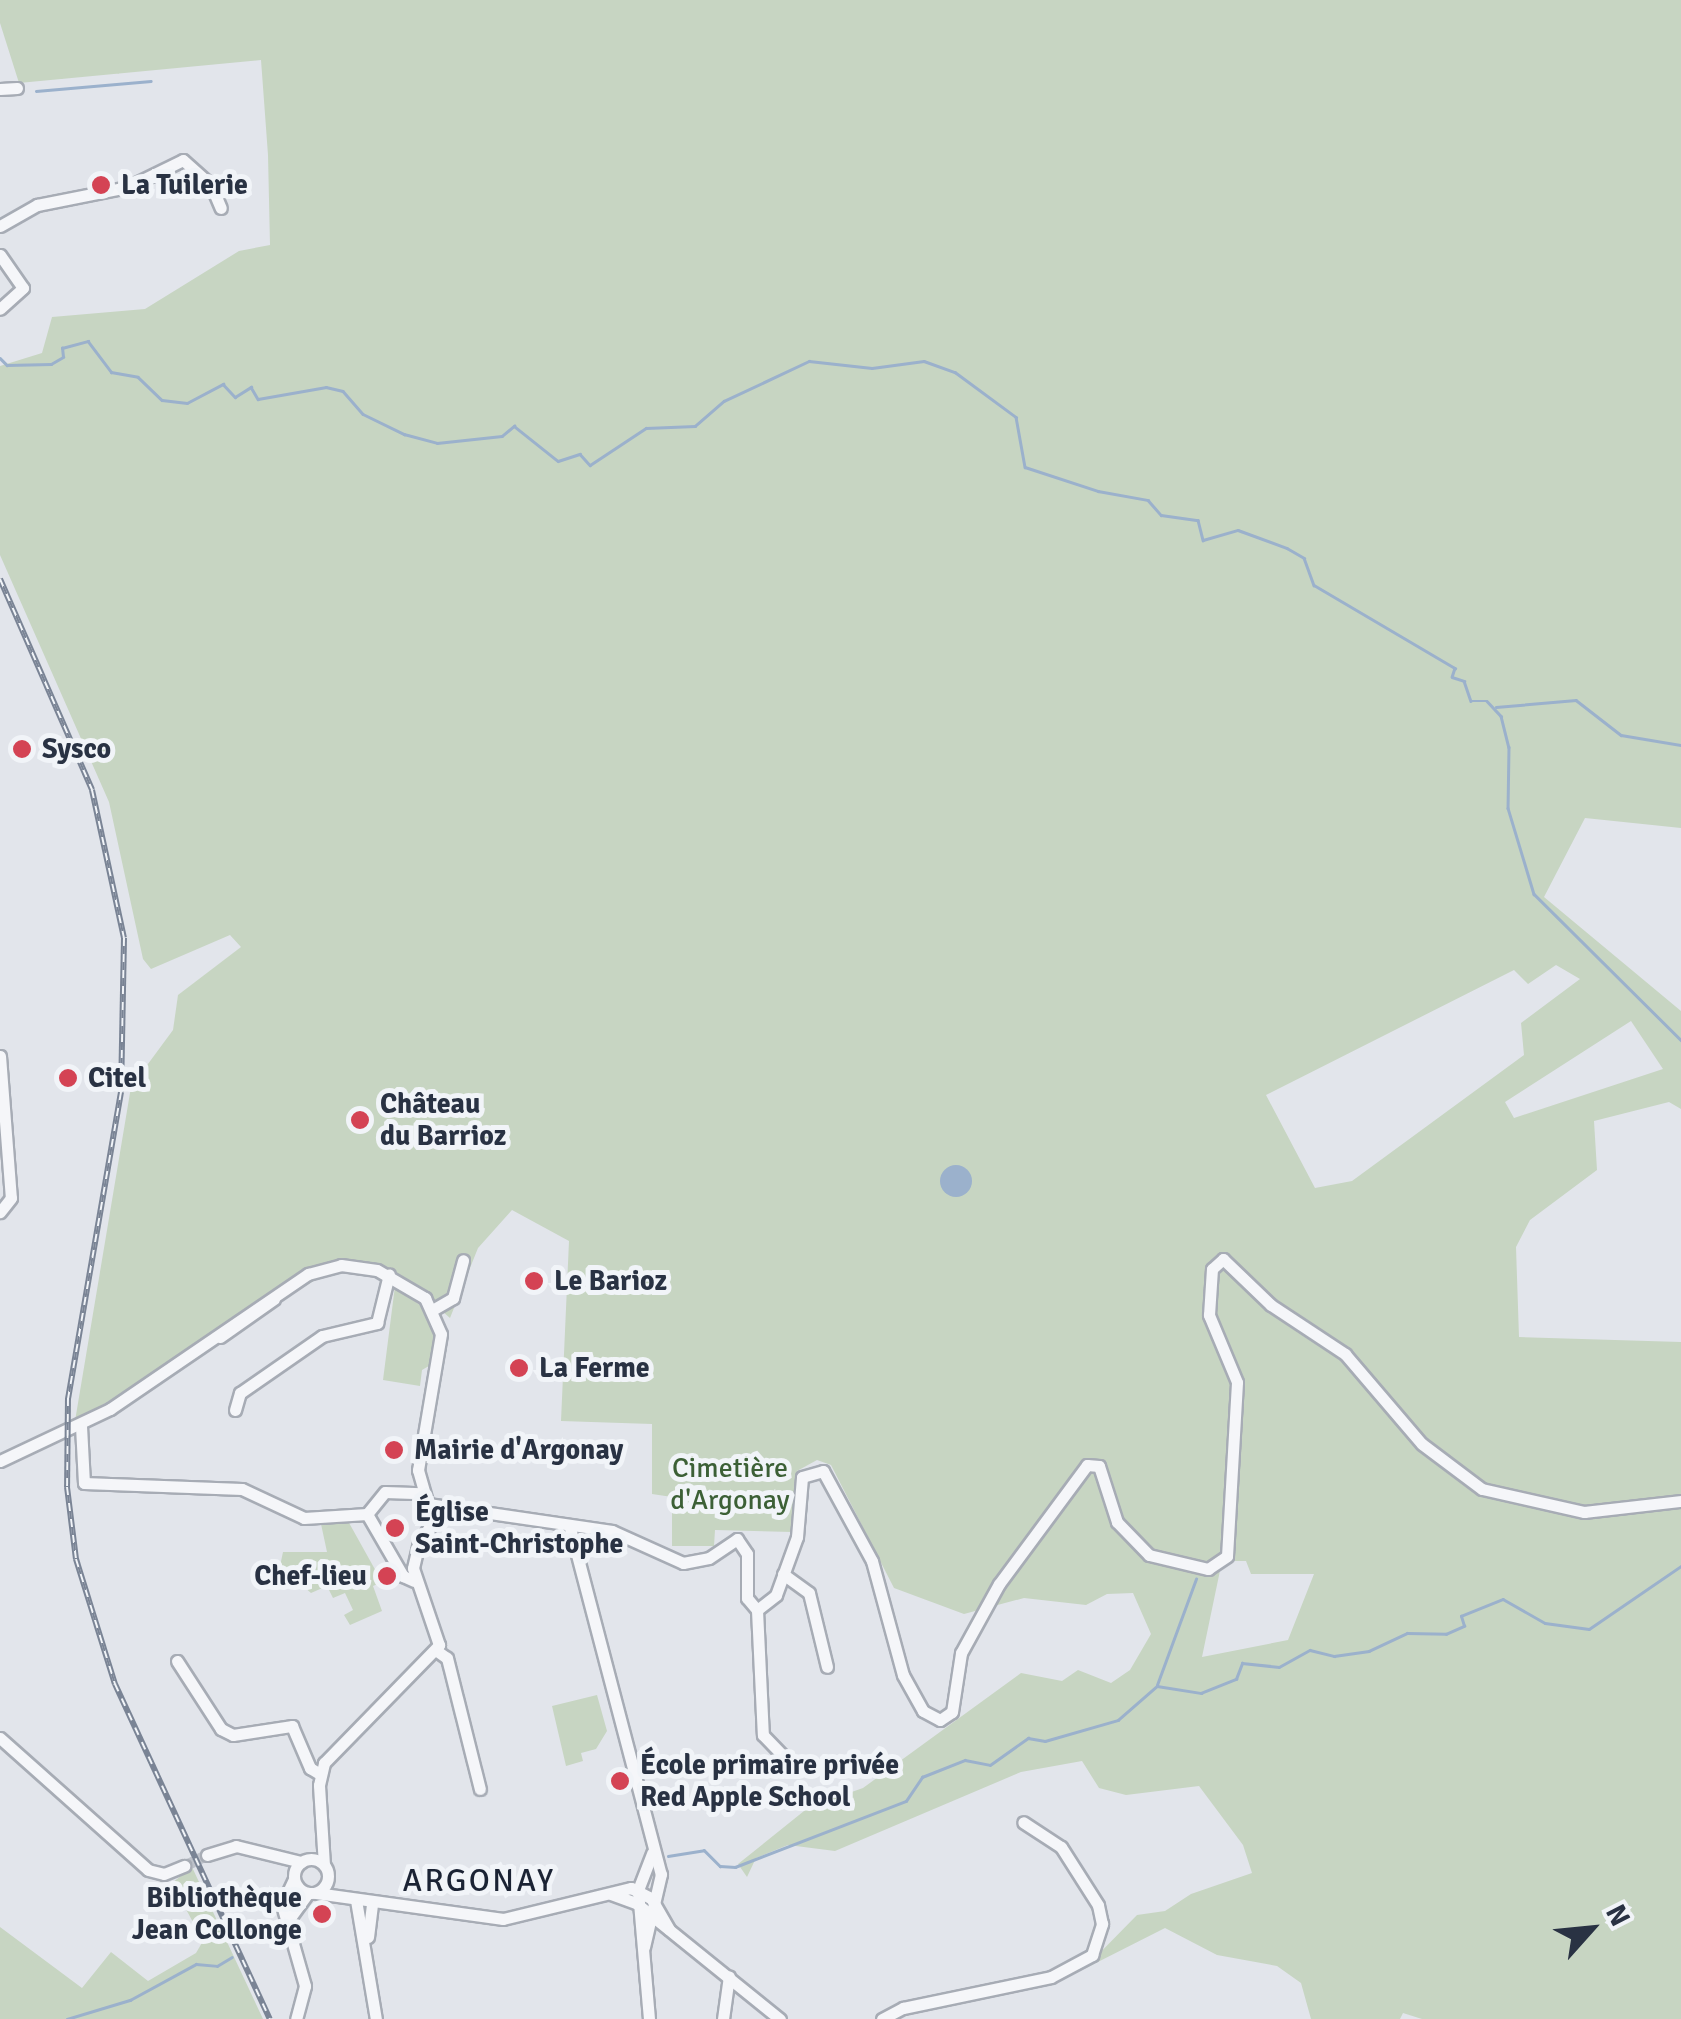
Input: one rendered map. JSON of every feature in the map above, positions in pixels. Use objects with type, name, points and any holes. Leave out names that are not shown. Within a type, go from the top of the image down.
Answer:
[{"type":"street","points":[[0,90],[17,88]]},
{"type":"street","points":[[0,226],[37,205],[128,187],[184,160],[210,185],[222,208]]},
{"type":"street","points":[[0,254],[23,288],[0,309]]},
{"type":"street","points":[[0,1056],[11,1198],[0,1212]]},
{"type":"street","points":[[757,1610],[772,1602],[799,1528],[802,1477],[820,1470],[872,1561],[903,1675],[923,1711],[940,1720],[952,1712],[961,1653],[999,1584],[1083,1468],[1093,1463],[1104,1474],[1117,1522],[1150,1555],[1208,1569],[1227,1556],[1237,1382],[1209,1315],[1212,1270],[1224,1259],[1271,1305],[1344,1354],[1422,1444],[1482,1489],[1584,1512],[1681,1501]]},
{"type":"street","points":[[434,1309],[453,1298],[463,1260]]},
{"type":"street","points":[[0,1461],[81,1426],[278,1294],[332,1266],[389,1274],[434,1309],[442,1357],[420,1489]]},
{"type":"street","points":[[235,1410],[240,1394],[322,1336],[377,1322],[389,1274]]},
{"type":"street","points":[[81,1426],[84,1482],[242,1488],[304,1518],[366,1514],[385,1492],[420,1489],[441,1509],[622,1534],[682,1563],[710,1558],[737,1539],[746,1554],[747,1598],[757,1610],[763,1734],[791,1764]]},
{"type":"street","points":[[287,1922],[326,1872],[320,1774],[344,1738],[437,1651],[438,1633],[414,1580],[419,1543],[441,1509]]},
{"type":"street","points":[[366,1514],[404,1576],[414,1580]]},
{"type":"street","points":[[570,1528],[661,1874],[656,1912],[644,1947]]},
{"type":"street","points":[[783,1574],[809,1592],[827,1668]]},
{"type":"street","points":[[437,1651],[447,1658],[480,1789]]},
{"type":"street","points":[[177,1662],[227,1734],[292,1726],[310,1768],[320,1774]]},
{"type":"street","points":[[0,1738],[148,1870],[164,1874],[184,1866]]},
{"type":"street","points":[[882,2019],[902,2008],[1051,1977],[1092,1954],[1102,1924],[1098,1905],[1062,1846],[1024,1822]]},
{"type":"street","points":[[296,2019],[306,1986],[282,1906],[303,1861],[324,1836]]},
{"type":"street","points":[[649,2019],[638,1890],[653,1844]]},
{"type":"street","points":[[207,1855],[236,1846],[275,1858],[303,1861],[326,1872],[354,1900],[367,1941],[376,2019]]},
{"type":"street","points":[[275,1858],[312,1893],[503,1919],[638,1890]]},
{"type":"street","points":[[638,1890],[669,1929],[780,2019]]},
{"type":"street","points":[[607,1894],[656,1912]]},
{"type":"street","points":[[367,1941],[372,1902]]},
{"type":"street","points":[[723,2019],[729,1976]]},
{"type":"green space","name":"Cimetière d'Argonay","points":[[0,0],[1681,0],[1681,828],[1585,818],[1544,897],[1681,1011],[1681,1109],[1669,1102],[1594,1121],[1597,1170],[1530,1220],[1516,1247],[1519,1337],[1681,1342],[1681,2019],[1422,2019],[1403,2013],[1400,2019],[1311,2019],[1301,1983],[1277,1966],[1217,1955],[1165,1928],[1084,1969],[1137,1915],[1165,1911],[1191,1894],[1252,1873],[1243,1845],[1199,1786],[1126,1795],[1099,1788],[1082,1761],[1021,1772],[835,1851],[788,1845],[756,1858],[747,1877],[738,1864],[809,1807],[863,1788],[1021,1673],[1062,1681],[1078,1670],[1111,1683],[1130,1670],[1151,1634],[1133,1593],[1107,1594],[1086,1605],[1024,1598],[964,1614],[894,1588],[831,1465],[817,1460],[797,1471],[793,1532],[715,1530],[714,1546],[672,1546],[672,1497],[652,1494],[652,1424],[561,1421],[569,1241],[512,1210],[478,1248],[450,1318],[405,1279],[371,1266],[341,1265],[75,1421],[131,1087],[173,1030],[178,995],[241,947],[230,935],[151,969],[143,959],[109,802],[0,555],[0,366],[42,353],[52,317],[145,309],[239,251],[270,245],[268,155],[261,60],[19,83],[0,23]],"holes":[[[1556,965],[1580,979],[1521,1023],[1524,1055],[1352,1181],[1315,1188],[1266,1095],[1514,970],[1528,984]],[[1631,1021],[1663,1069],[1514,1118],[1505,1102]],[[1222,1561],[1246,1561],[1251,1574],[1314,1574],[1288,1640],[1202,1657]]]},
{"type":"green space","points":[[395,1286],[425,1309],[435,1337],[434,1363],[422,1370],[420,1386],[383,1380]]},
{"type":"green space","points":[[348,1521],[382,1582],[373,1586],[382,1611],[350,1625],[344,1615],[353,1610],[345,1593],[333,1598],[327,1586],[311,1593],[280,1566],[283,1552],[327,1552],[321,1524]]},
{"type":"green space","points":[[597,1695],[607,1731],[596,1749],[581,1753],[583,1761],[566,1766],[552,1706]]},
{"type":"green space","points":[[192,1867],[263,2019],[0,2019],[0,1927],[82,1988],[111,1952],[148,1981],[196,1953],[203,1941],[172,1883]]},
{"type":"water","points":[[956,1165],[967,1170],[972,1181],[967,1192],[956,1197],[945,1192],[940,1181],[945,1170]]},
{"type":"waterway","points":[[36,91],[151,81]]},
{"type":"waterway","points":[[0,358],[7,365],[51,364],[63,357],[62,348],[88,341],[111,372],[138,377],[162,400],[187,403],[223,384],[235,397],[251,387],[258,399],[326,387],[343,391],[363,414],[404,434],[437,443],[502,436],[514,426],[558,461],[580,454],[590,465],[646,428],[695,426],[724,401],[809,361],[872,368],[924,361],[955,372],[1016,417],[1025,467],[1098,491],[1148,500],[1161,515],[1198,520],[1203,540],[1238,530],[1287,548],[1304,558],[1314,585],[1455,668],[1452,677],[1464,681],[1471,701],[1487,701],[1501,716],[1509,747],[1508,808],[1534,894],[1681,1040]]},
{"type":"waterway","points":[[1496,707],[1576,700],[1621,735],[1681,745]]},
{"type":"waterway","points":[[668,1856],[704,1850],[720,1866],[735,1867],[906,1801],[922,1777],[965,1760],[990,1765],[1028,1738],[1045,1741],[1118,1720],[1157,1686],[1201,1693],[1236,1679],[1242,1663],[1279,1667],[1310,1650],[1334,1656],[1369,1651],[1407,1633],[1446,1634],[1464,1626],[1461,1616],[1503,1599],[1545,1623],[1589,1629],[1681,1566]]},
{"type":"waterway","points":[[1157,1685],[1196,1579]]},
{"type":"waterway","points":[[67,2019],[130,2000],[196,1964],[217,1966],[232,1957]]},
{"type":"tunnel","points":[[184,1866],[207,1855]]},
{"type":"railway","points":[[0,579],[92,790],[124,938],[121,1092],[68,1398],[67,1487],[76,1559],[115,1684],[270,2019]]},
{"type":"place","name":"La Tuilerie","points":[[101,185]]},
{"type":"place","name":"Sysco","points":[[22,749]]},
{"type":"place","name":"Citel","points":[[68,1078]]},
{"type":"place","name":"Château du Barrioz","points":[[360,1120]]},
{"type":"place","name":"Le Barioz","points":[[534,1281]]},
{"type":"place","name":"La Ferme","points":[[519,1368]]},
{"type":"place","name":"Mairie d'Argonay","points":[[394,1450]]},
{"type":"place","name":"Église Saint-Christophe","points":[[395,1528]]},
{"type":"place","name":"Chef-lieu","points":[[387,1576]]},
{"type":"place","name":"École primaire privée Red Apple School","points":[[620,1781]]},
{"type":"place","name":"Bibliothèque Jean Collonge","points":[[322,1914]]},
{"type":"district","name":"ARGONAY","points":[[479,1881]]}]
